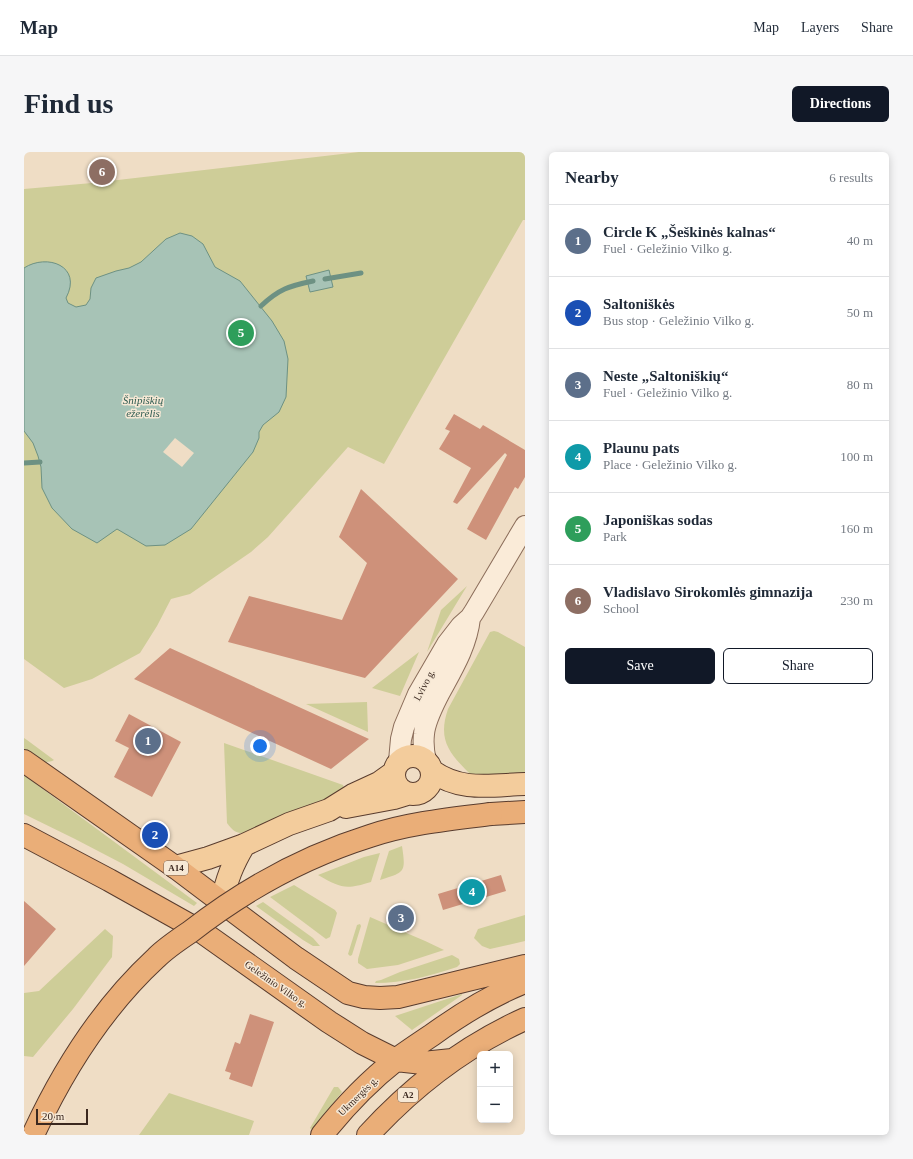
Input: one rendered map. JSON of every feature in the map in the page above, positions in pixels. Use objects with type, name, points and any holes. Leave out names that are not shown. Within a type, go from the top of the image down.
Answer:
[{"type":"highway","name":"A14","points":[[24,761],[222,901],[296,958],[348,993],[364,998],[398,997],[525,966]]},
{"type":"highway","points":[[33,1135],[56,1088],[74,1058],[91,1032],[116,1001],[156,957],[210,916],[262,882],[297,863],[371,835],[406,826],[436,821],[491,814],[521,813]]},
{"type":"highway","name":"Geležinio Vilko g.","points":[[24,835],[202,932],[329,1022],[362,1043],[396,1060]]},
{"type":"highway","points":[[396,1060],[459,1016],[495,996],[525,982]]},
{"type":"highway","name":"A2","points":[[368,1135],[387,1114],[452,1060],[522,1021]]},
{"type":"highway","points":[[396,1060],[423,1063],[452,1060]]},
{"type":"highway","name":"Ukmergės g.","points":[[322,1135],[338,1114],[362,1090],[396,1060]]},
{"type":"main road","points":[[175,867],[194,863],[244,845],[289,824],[329,810],[379,783],[405,757],[411,756],[422,758],[442,778],[460,784],[474,786],[525,784]]},
{"type":"main road","points":[[329,810],[357,806],[407,794],[420,793],[430,784],[432,778],[429,766]]},
{"type":"main road","points":[[396,767],[394,780],[396,786],[407,794]]},
{"type":"main road","points":[[222,901],[228,876],[234,861],[244,845]]},
{"type":"street","name":"Lvivo g.","points":[[396,767],[404,727],[418,694],[447,644],[461,626],[470,618],[525,526]]},
{"type":"street","name":"Lvivo g.","points":[[429,766],[424,751],[424,734],[434,706],[460,655],[468,633],[470,618]]},
{"type":"shaded area","points":[[359,152],[525,152],[525,220],[523,220],[384,464],[348,447],[268,537],[251,552],[190,594],[171,599],[157,626],[140,653],[92,679],[64,688],[24,659],[24,189],[92,183]]},
{"type":"shaded area","points":[[467,586],[427,652],[441,610]]},
{"type":"shaded area","points":[[494,631],[525,647],[525,776],[472,776],[452,754],[445,738],[445,720],[448,709],[490,632]]},
{"type":"shaded area","points":[[419,652],[400,696],[372,688]]},
{"type":"shaded area","points":[[367,702],[368,732],[306,704]]},
{"type":"shaded area","points":[[24,738],[54,760],[50,762],[42,761],[24,751]]},
{"type":"shaded area","points":[[224,743],[343,785],[346,793],[247,833],[237,832],[227,823]]},
{"type":"shaded area","points":[[24,775],[197,903],[194,906],[123,864],[24,814]]},
{"type":"shaded area","points":[[402,846],[404,862],[402,870],[395,875],[380,880],[389,851]]},
{"type":"shaded area","points":[[380,853],[371,882],[349,887],[332,883],[318,875],[364,857]]},
{"type":"shaded area","points":[[294,885],[335,910],[337,913],[330,937],[326,939],[270,897]]},
{"type":"shaded area","points":[[263,902],[313,938],[320,946],[313,946],[303,940],[256,906]]},
{"type":"shaded area","points":[[525,915],[525,941],[490,949],[482,946],[474,938],[478,929]]},
{"type":"shaded area","points":[[370,917],[444,950],[398,965],[367,969],[358,963],[358,959]]},
{"type":"shaded area","points":[[360,924],[361,926],[352,955],[350,956],[348,954],[357,925]]},
{"type":"shaded area","points":[[105,929],[113,936],[112,957],[73,1009],[33,1057],[24,1056],[24,993],[39,991]]},
{"type":"shaded area","points":[[452,955],[459,959],[460,964],[457,967],[417,978],[396,982],[375,983],[376,981],[400,972]]},
{"type":"shaded area","points":[[462,994],[412,1030],[395,1016]]},
{"type":"shaded area","points":[[334,1087],[338,1087],[342,1092],[312,1130],[310,1128]]},
{"type":"shaded area","points":[[169,1093],[254,1121],[249,1135],[139,1135]]},
{"type":"water","name":"Šnipiškių ežerėlis","points":[[180,233],[192,236],[203,244],[215,267],[240,281],[272,321],[284,341],[288,359],[286,397],[279,412],[263,425],[259,432],[259,438],[253,452],[191,529],[165,545],[146,546],[117,529],[97,543],[72,529],[52,508],[42,488],[41,467],[38,456],[33,443],[24,431],[24,268],[43,262],[52,262],[60,265],[66,270],[70,278],[70,287],[66,298],[68,303],[76,307],[86,305],[90,299],[91,288],[96,278],[129,268],[141,262],[166,239]]},
{"type":"water","points":[[329,270],[333,287],[310,292],[306,276]]},
{"type":"pier","points":[[175,438],[194,453],[182,467],[163,452]]},
{"type":"building","points":[[454,414],[480,429],[483,425],[525,450],[525,477],[518,489],[515,487],[486,540],[467,529],[507,455],[505,453],[457,504],[453,502],[471,468],[439,449],[450,431],[445,429]]},
{"type":"building","points":[[361,489],[458,579],[365,678],[228,642],[249,596],[342,620],[367,563],[339,537]]},
{"type":"building","points":[[170,648],[369,739],[331,769],[134,679]]},
{"type":"building","points":[[129,714],[181,742],[152,797],[114,777],[129,748],[115,741]]},
{"type":"building","points":[[501,875],[506,891],[443,910],[438,894]]},
{"type":"building","points":[[24,901],[56,929],[24,966]]},
{"type":"building","points":[[395,906],[415,913],[408,932],[388,925]]},
{"type":"building","points":[[250,1014],[274,1022],[252,1087],[229,1079],[231,1073],[225,1071],[235,1042],[240,1044]]},
{"type":"waterway","points":[[325,279],[361,273]]},
{"type":"waterway","points":[[261,306],[273,296],[285,289],[313,281]]},
{"type":"waterway","points":[[24,463],[40,462]]},
{"type":"place","name":"Vladislavo Sirokomlės gimnazija","points":[[102,172]]},
{"type":"place","name":"Japoniškas sodas","points":[[241,333]]},
{"type":"place","name":"Circle K „Šeškinės kalnas“","points":[[148,741]]},
{"type":"place","name":"Saltoniškės","points":[[155,835]]},
{"type":"place","name":"Plaunu pats","points":[[472,892]]},
{"type":"place","name":"Neste „Saltoniškių“","points":[[401,918]]}]
